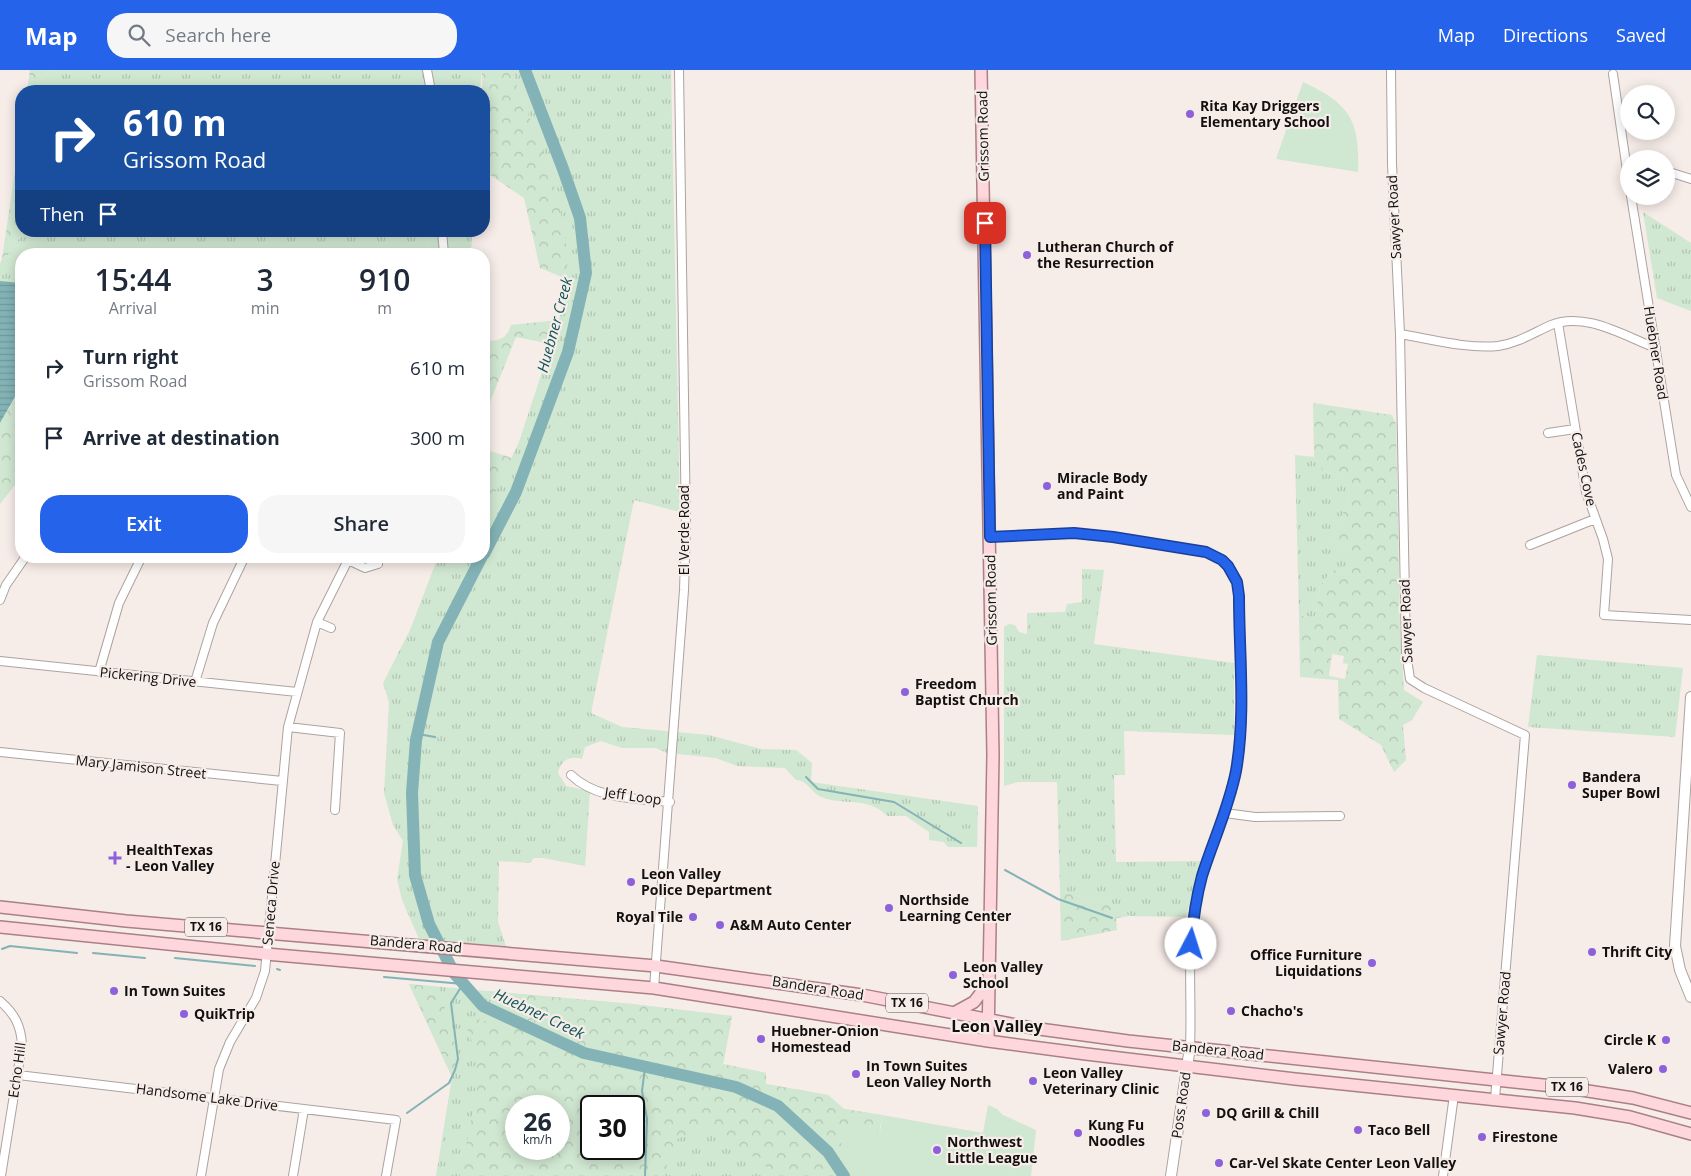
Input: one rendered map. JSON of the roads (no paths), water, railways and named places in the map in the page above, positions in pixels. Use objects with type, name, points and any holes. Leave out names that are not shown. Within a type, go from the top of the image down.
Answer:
[{"type":"main road","name":"Grissom Road","points":[[981,70],[993,761],[988,1041]]},
{"type":"main road","name":"Bandera Road","points":[[0,907],[126,921],[268,931],[656,966],[862,995],[988,1019],[1128,1041],[1497,1078],[1594,1091],[1691,1113]]},
{"type":"main road","name":"Bandera Road","points":[[0,927],[266,954],[654,988],[988,1041],[1187,1067],[1495,1099],[1630,1117],[1691,1134]]},
{"type":"main road","points":[[954,1013],[974,1002],[988,984]]},
{"type":"main road","points":[[1330,1083],[1332,1062]]},
{"type":"street","points":[[427,70],[429,85]]},
{"type":"street","name":"El Verde Road","points":[[654,988],[670,802],[684,590],[686,528],[679,70]]},
{"type":"street","name":"Sawyer Road","points":[[1392,70],[1392,164],[1400,334],[1406,652],[1410,679],[1424,688],[1525,735],[1495,1099]]},
{"type":"street","points":[[1613,74],[1624,150]]},
{"type":"street","points":[[1675,173],[1690,177]]},
{"type":"street","name":"Huebner Road","points":[[1632,205],[1676,475],[1691,507]]},
{"type":"street","points":[[1400,334],[1478,346],[1494,346],[1520,340],[1558,323],[1577,321],[1590,323],[1656,348]]},
{"type":"street","name":"Cades Cove","points":[[1558,323],[1586,492],[1608,559],[1604,615],[1691,620]]},
{"type":"street","points":[[1548,433],[1575,429]]},
{"type":"street","points":[[1530,546],[1595,519]]},
{"type":"street","name":"Poss Road","points":[[990,537],[1074,533],[1113,537],[1206,552],[1222,560],[1228,566],[1237,582],[1239,596],[1240,740],[1235,773],[1225,813],[1202,877],[1194,911],[1191,944],[1190,1047],[1171,1176]]},
{"type":"street","points":[[0,600],[6,585],[21,563]]},
{"type":"street","points":[[99,672],[119,603],[139,563]]},
{"type":"street","points":[[195,682],[213,623],[242,563]]},
{"type":"street","name":"Seneca Drive","points":[[201,1176],[214,1098],[224,1055],[249,1012],[261,985],[266,954],[288,727],[317,622],[346,563]]},
{"type":"street","points":[[357,563],[365,568],[378,564]]},
{"type":"street","points":[[317,622],[331,628]]},
{"type":"street","name":"Pickering Drive","points":[[0,661],[297,692]]},
{"type":"street","points":[[1691,697],[1675,946],[1680,970],[1691,997]]},
{"type":"street","points":[[288,727],[340,733],[335,810]]},
{"type":"street","name":"Mary Jamison Street","points":[[0,752],[282,782]]},
{"type":"street","name":"Jeff Loop","points":[[571,775],[582,786],[591,790],[618,797],[670,802]]},
{"type":"street","points":[[1225,813],[1255,817],[1340,816]]},
{"type":"street","name":"Echo Hill","points":[[0,1002],[15,1017],[22,1036],[18,1076],[1,1176]]},
{"type":"street","name":"Handsome Lake Drive","points":[[18,1076],[396,1120],[386,1176]]},
{"type":"street","points":[[1443,1176],[1454,1095]]},
{"type":"street","points":[[293,1176],[304,1109]]},
{"type":"water","points":[[0,281],[15,282],[15,397],[0,423]]},
{"type":"waterway","name":"Huebner Creek","points":[[490,542],[516,492],[568,352],[586,273],[580,218],[525,70]]},
{"type":"waterway","name":"Huebner Creek","points":[[478,563],[438,642],[416,740],[412,793],[415,875],[429,924],[454,973],[483,1006],[584,1053],[736,1087],[778,1106],[828,1152],[844,1176]]},
{"type":"waterway","points":[[418,734],[435,737]]},
{"type":"waterway","points":[[806,777],[818,789],[894,802],[961,843]]},
{"type":"waterway","points":[[1005,870],[1058,899],[1112,918]]},
{"type":"waterway","points":[[2,949],[10,946],[77,953]]},
{"type":"waterway","points":[[93,953],[145,958]]},
{"type":"waterway","points":[[175,958],[255,966]]},
{"type":"waterway","points":[[384,977],[463,984],[451,1003],[458,1059],[455,1070],[449,1083],[407,1113]]},
{"type":"waterway","points":[[645,1068],[642,1091],[647,1119],[645,1176]]},
{"type":"place","name":"Rita Kay Driggers Elementary School","points":[[1190,114]]},
{"type":"place","name":"Lutheran Church of the Resurrection","points":[[1027,255]]},
{"type":"place","name":"Miracle Body and Paint","points":[[1047,486]]},
{"type":"place","name":"Freedom Baptist Church","points":[[905,692]]},
{"type":"place","name":"Bandera Super Bowl","points":[[1572,785]]},
{"type":"place","name":"HealthTexas - Leon Valley","points":[[115,858]]},
{"type":"place","name":"Leon Valley Police Department","points":[[631,882]]},
{"type":"place","name":"Northside Learning Center","points":[[889,908]]},
{"type":"place","name":"Royal Tile","points":[[693,917]]},
{"type":"place","name":"A&M Auto Center","points":[[720,925]]},
{"type":"place","name":"Thrift City","points":[[1592,952]]},
{"type":"place","name":"Office Furniture Liquidations","points":[[1372,963]]},
{"type":"place","name":"Leon Valley School","points":[[953,975]]},
{"type":"place","name":"In Town Suites","points":[[114,991]]},
{"type":"place","name":"Chacho's","points":[[1231,1011]]},
{"type":"place","name":"QuikTrip","points":[[184,1014]]},
{"type":"place","name":"Huebner-Onion Homestead","points":[[761,1039]]},
{"type":"place","name":"Circle K","points":[[1666,1040]]},
{"type":"place","name":"Valero","points":[[1663,1069]]},
{"type":"place","name":"In Town Suites Leon Valley North","points":[[856,1074]]},
{"type":"place","name":"Leon Valley Veterinary Clinic","points":[[1033,1081]]},
{"type":"place","name":"DQ Grill & Chill","points":[[1206,1113]]},
{"type":"place","name":"Taco Bell","points":[[1358,1130]]},
{"type":"place","name":"Kung Fu Noodles","points":[[1078,1133]]},
{"type":"place","name":"Firestone","points":[[1482,1137]]},
{"type":"place","name":"Northwest Little League","points":[[937,1150]]},
{"type":"place","name":"Car-Vel Skate Center Leon Valley","points":[[1219,1163]]},
{"type":"district","name":"Leon Valley","points":[[997,1026]]}]
